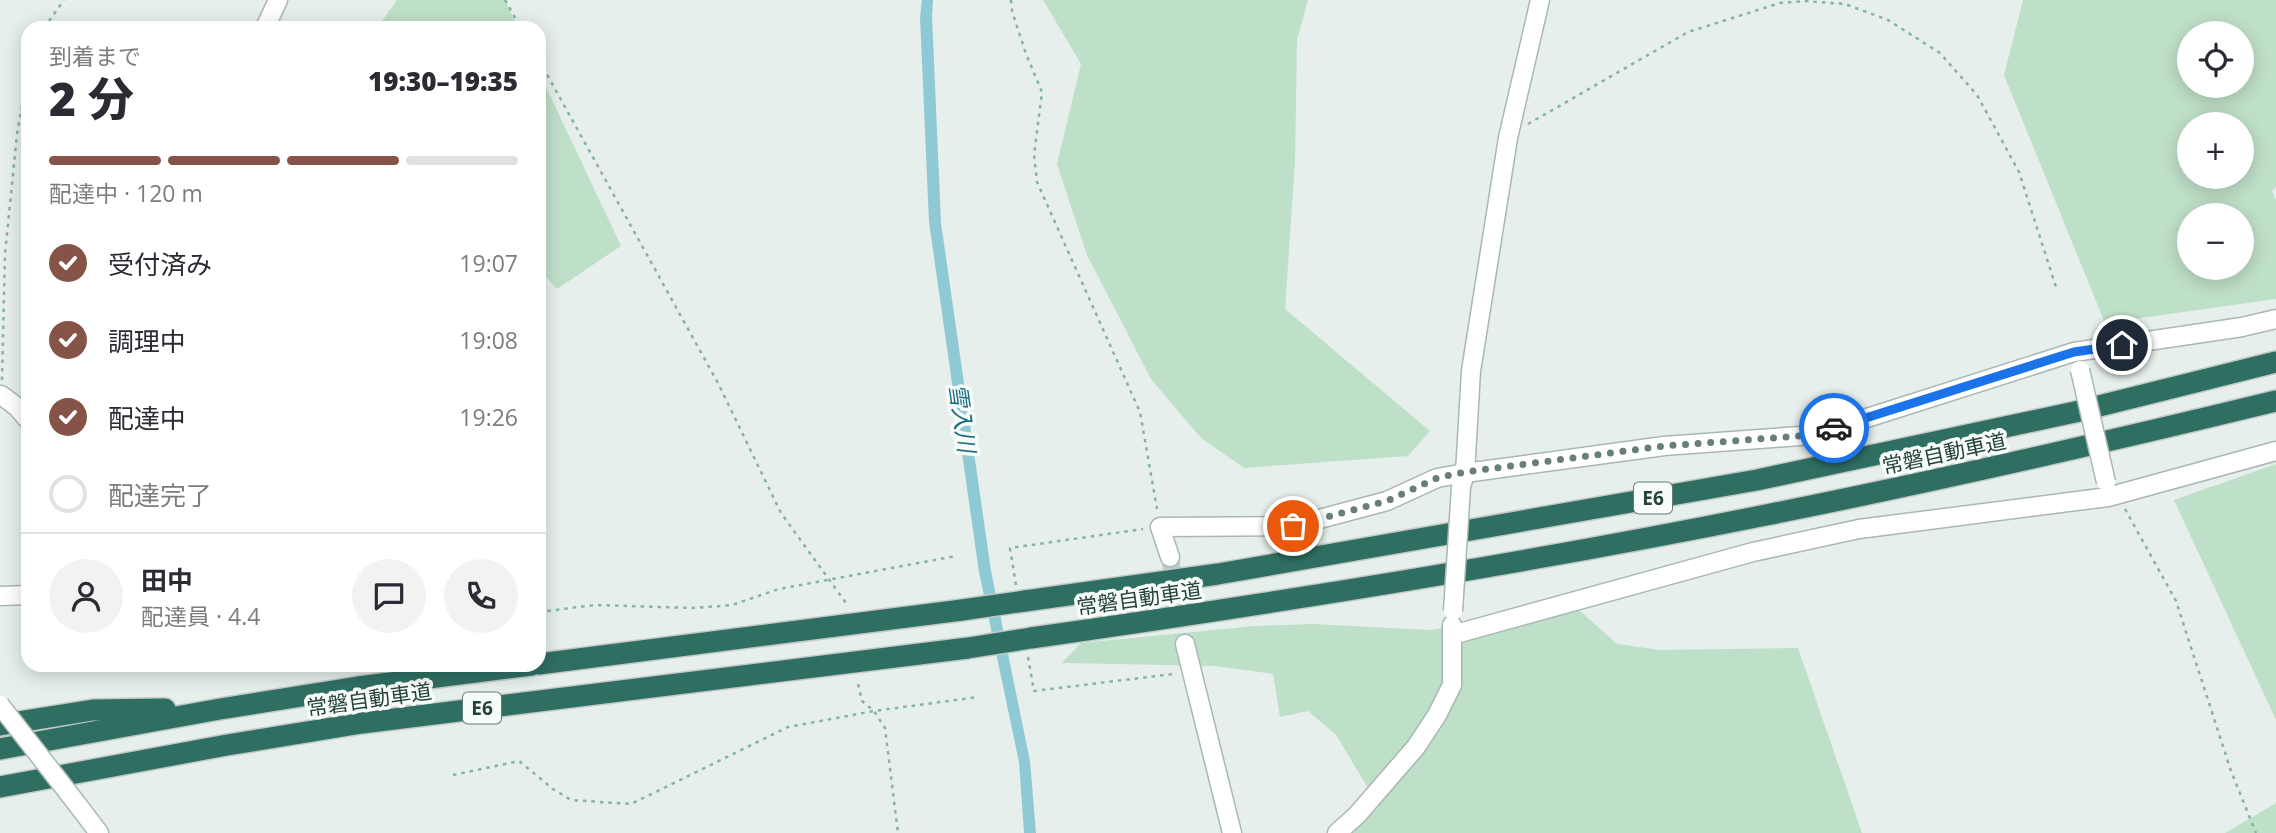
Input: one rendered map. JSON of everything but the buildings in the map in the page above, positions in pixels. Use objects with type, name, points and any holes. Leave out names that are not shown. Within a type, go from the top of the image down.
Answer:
[{"type":"highway","name":"常磐自動車道","points":[[546,663],[962,610],[1218,573],[1757,480],[2075,412],[2276,362]]},
{"type":"highway","name":"常磐自動車道","points":[[0,787],[362,723],[968,648],[1220,611],[1438,575],[1752,518],[2083,448],[2276,401]]},
{"type":"highway","name":"常磐自動車道","points":[[0,749],[220,709],[477,672]]},
{"type":"highway","points":[[0,725],[93,710],[220,709]]},
{"type":"street","points":[[268,21],[278,0]]},
{"type":"street","points":[[1337,833],[1416,747],[1452,685],[1453,611],[1471,371],[1508,138],[1540,0]]},
{"type":"street","points":[[1170,557],[1160,527],[1293,526],[1387,501],[1437,478],[1463,480],[1664,446],[1800,436],[1848,424],[2074,352],[2242,327],[2276,319]]},
{"type":"street","points":[[2074,352],[2110,491]]},
{"type":"street","points":[[1,396],[21,412]]},
{"type":"street","points":[[1452,635],[1752,552],[1859,529],[2110,491],[2276,452]]},
{"type":"street","points":[[0,596],[21,595]]},
{"type":"street","points":[[1185,644],[1232,833]]},
{"type":"street","points":[[0,705],[99,833]]},
{"type":"path","points":[[49,21],[64,0]]},
{"type":"path","points":[[505,0],[517,21]]},
{"type":"path","points":[[1012,0],[1012,11],[1026,54],[1042,92],[1034,155],[1037,182],[1140,412],[1160,527]]},
{"type":"path","points":[[1508,138],[1549,110],[1688,32],[1780,3],[1805,1],[1845,4],[1888,20],[1940,53],[1977,95],[2019,172],[2056,287]]},
{"type":"path","points":[[546,73],[718,383],[781,513],[846,603]]},
{"type":"path","points":[[1,396],[5,254],[21,111]]},
{"type":"path","points":[[2110,491],[2176,601],[2231,771],[2256,833]]},
{"type":"path","points":[[546,611],[595,605],[693,608],[732,605],[779,589],[956,556]]},
{"type":"path","points":[[858,684],[862,701],[874,711],[885,729],[898,833]]},
{"type":"path","points":[[453,775],[519,761],[571,800],[631,804],[788,727],[874,711],[978,697]]},
{"type":"green space","points":[[397,0],[505,0],[515,21],[382,21]]},
{"type":"green space","points":[[1043,0],[1308,0],[1297,40],[1295,162],[1285,309],[1430,431],[1408,456],[1244,468],[1201,438],[1151,379],[1087,255],[1057,164],[1081,64]]},
{"type":"green space","points":[[2023,0],[2276,0],[2276,187],[2272,191],[2276,200],[2276,299],[2105,323],[2004,75]]},
{"type":"green space","points":[[546,87],[621,246],[557,289],[546,277]]},
{"type":"green space","points":[[2276,464],[2276,720],[2174,500]]},
{"type":"green space","points":[[1579,610],[1617,644],[1660,650],[1798,648],[1862,833],[1351,833],[1379,806],[1336,735],[1308,711],[1280,717],[1273,674],[1215,666],[1062,663],[1081,643],[1254,626],[1313,624],[1429,630]]},
{"type":"green space","points":[[2276,803],[2276,833],[2225,833]]},
{"type":"water","name":"雪入川","points":[[922,0],[933,0],[941,223],[991,571],[1030,761],[1036,833],[1024,833],[1019,762],[979,572],[929,222],[920,17]]},
{"type":"tunnel","points":[[1170,557],[1185,644]]},
{"type":"way so far","points":[[1293,526],[1387,501],[1437,478],[1465,472],[1664,446],[1800,436],[1834,428]]},
{"type":"route","points":[[1834,428],[2074,352],[2122,345]]}]
